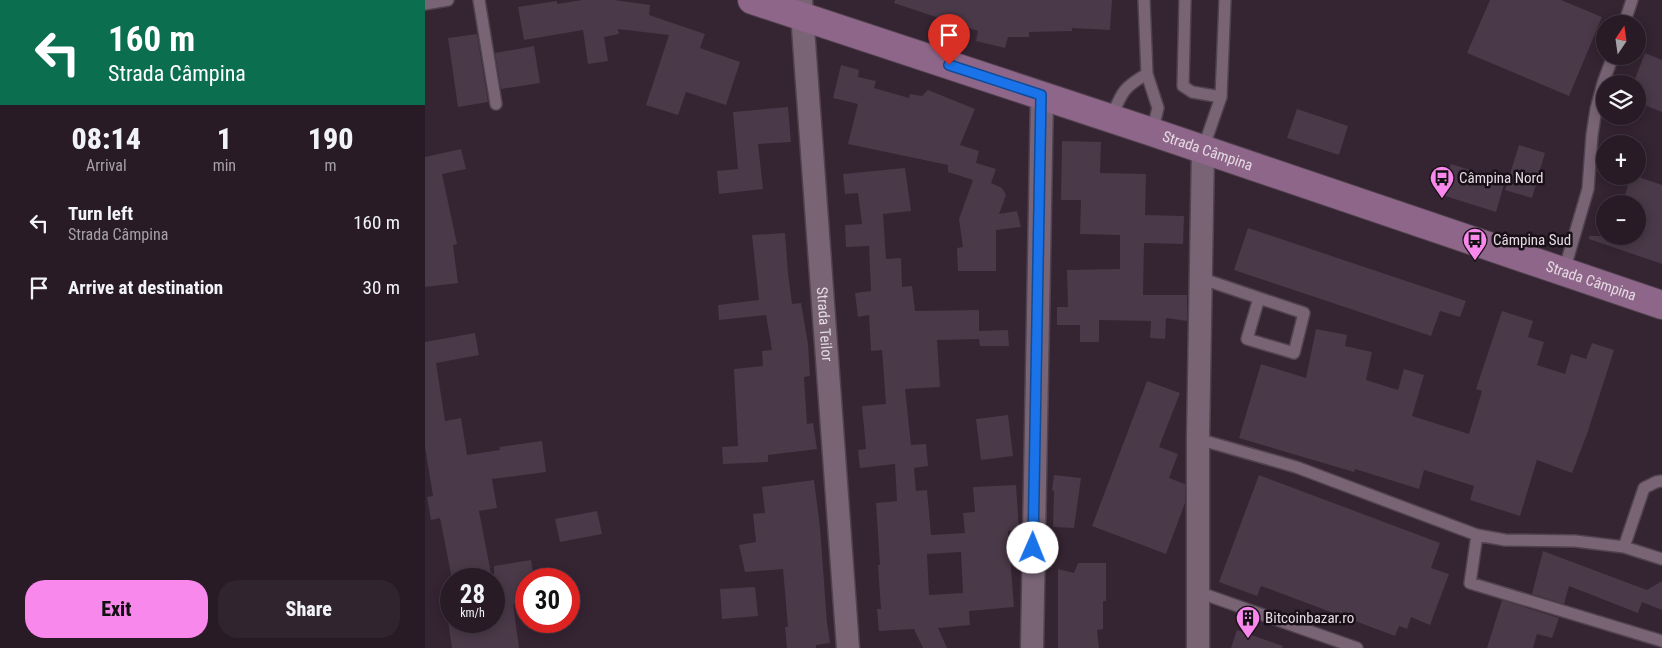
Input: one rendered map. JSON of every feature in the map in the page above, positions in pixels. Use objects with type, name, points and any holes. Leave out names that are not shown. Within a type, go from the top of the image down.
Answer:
[{"type":"main road","name":"Strada Câmpina","points":[[752,0],[802,9],[1041,95],[1662,305]]},
{"type":"street","name":"Strada Teilor","points":[[802,9],[847,648]]},
{"type":"street","points":[[1031,648],[1041,95]]},
{"type":"street","points":[[1198,648],[1199,278],[1203,149]]},
{"type":"lane","points":[[425,4],[448,0]]},
{"type":"lane","points":[[479,0],[497,104]]},
{"type":"lane","points":[[1144,0],[1147,74],[1158,108],[1152,132]]},
{"type":"lane","points":[[1185,0],[1183,86],[1192,92],[1221,97]]},
{"type":"lane","points":[[1203,149],[1221,97],[1225,0]]},
{"type":"lane","points":[[1627,15],[1632,0]]},
{"type":"lane","points":[[1563,271],[1588,189],[1591,135],[1596,109],[1610,65]]},
{"type":"lane","points":[[1111,118],[1124,89],[1147,74]]},
{"type":"lane","points":[[1199,278],[1259,298],[1304,313],[1294,353],[1247,339],[1259,298]]},
{"type":"lane","points":[[1198,439],[1296,467],[1477,535],[1505,540],[1575,541],[1623,547],[1662,559]]},
{"type":"lane","points":[[1623,547],[1644,488],[1662,481]]},
{"type":"lane","points":[[1477,535],[1470,583],[1662,641]]},
{"type":"lane","points":[[1198,592],[1357,648]]},
{"type":"building","points":[[582,0],[614,0],[650,5],[649,15],[705,34],[700,48],[740,62],[726,105],[686,92],[678,115],[646,105],[669,35],[618,29],[619,34],[604,37],[608,61],[588,64],[583,30],[524,40],[518,7],[557,1],[557,4]]},
{"type":"building","points":[[895,0],[1112,0],[1110,30],[1072,28],[1072,31],[1029,32],[1029,37],[1008,37],[1005,48],[976,41],[978,31],[894,3]]},
{"type":"building","points":[[1490,0],[1561,0],[1597,15],[1596,31],[1569,96],[1467,53]]},
{"type":"building","points":[[477,34],[488,102],[458,107],[448,38]]},
{"type":"building","points":[[534,46],[540,83],[501,89],[495,53]]},
{"type":"building","points":[[1646,53],[1662,60],[1662,112],[1646,106],[1646,75],[1636,75],[1640,65],[1646,65]]},
{"type":"building","points":[[841,65],[859,70],[858,77],[876,81],[874,88],[909,98],[910,94],[922,96],[928,90],[975,109],[960,145],[979,151],[976,163],[996,169],[991,183],[1002,188],[1006,195],[999,214],[1017,211],[1021,227],[996,230],[996,271],[958,271],[957,248],[963,247],[959,219],[973,180],[948,172],[948,165],[848,144],[858,104],[833,98]]},
{"type":"building","points":[[788,107],[791,142],[758,144],[763,189],[719,194],[717,171],[738,169],[733,112]]},
{"type":"building","points":[[1297,109],[1348,126],[1339,155],[1287,138]]},
{"type":"building","points":[[1062,141],[1101,142],[1100,173],[1146,174],[1145,215],[1184,216],[1183,244],[1144,243],[1143,295],[1187,295],[1187,321],[1166,318],[1165,339],[1150,338],[1151,321],[1099,320],[1099,342],[1080,342],[1080,325],[1057,325],[1057,307],[1068,307],[1067,270],[1120,269],[1120,235],[1080,234],[1081,200],[1061,200]]},
{"type":"building","points":[[1519,145],[1545,153],[1532,198],[1505,190]]},
{"type":"building","points":[[461,149],[466,169],[442,174],[457,244],[453,245],[458,283],[425,287],[425,157]]},
{"type":"building","points":[[1451,164],[1505,181],[1496,212],[1442,195]]},
{"type":"building","points":[[905,168],[911,211],[883,214],[886,259],[901,258],[902,287],[912,286],[915,311],[979,310],[979,331],[1008,330],[1009,346],[980,346],[979,339],[937,340],[940,387],[905,389],[911,445],[926,444],[928,466],[914,468],[916,491],[927,490],[931,535],[965,533],[963,513],[975,512],[973,487],[1016,485],[1019,530],[1008,531],[1014,607],[969,611],[970,625],[938,628],[947,648],[923,648],[914,629],[879,631],[877,609],[881,609],[878,565],[880,565],[876,503],[897,501],[895,464],[860,468],[858,450],[866,449],[862,406],[886,404],[882,350],[871,351],[869,315],[858,317],[855,293],[871,291],[869,246],[846,247],[845,225],[862,224],[858,193],[845,194],[843,174]],"holes":[[[961,552],[963,593],[929,595],[927,554]]]},
{"type":"building","points":[[1646,179],[1662,185],[1662,264],[1607,245],[1646,245],[1646,195],[1625,195],[1628,185],[1646,185]]},
{"type":"building","points":[[1248,228],[1466,301],[1460,317],[1440,311],[1431,336],[1234,270]]},
{"type":"building","points":[[785,233],[792,304],[801,303],[808,344],[810,376],[804,377],[807,424],[813,423],[817,449],[768,455],[768,462],[723,464],[722,447],[738,446],[734,369],[763,366],[762,351],[772,350],[766,315],[719,320],[718,305],[759,300],[752,235]]},
{"type":"building","points":[[1589,236],[1596,236],[1596,241],[1589,239]]},
{"type":"building","points":[[1502,311],[1533,321],[1528,337],[1544,342],[1537,365],[1565,374],[1571,354],[1586,359],[1592,343],[1614,350],[1587,434],[1572,473],[1537,460],[1520,516],[1470,500],[1474,486],[1424,470],[1419,489],[1355,469],[1354,472],[1239,438],[1261,364],[1306,378],[1316,329],[1347,335],[1345,346],[1372,352],[1366,380],[1398,390],[1404,369],[1424,375],[1412,416],[1469,434],[1482,391],[1476,389]]},
{"type":"building","points":[[475,333],[479,355],[436,363],[445,421],[461,418],[467,455],[500,450],[499,447],[542,441],[546,472],[492,479],[497,508],[479,511],[490,568],[450,568],[440,518],[431,520],[427,497],[433,496],[425,447],[425,342]]},
{"type":"building","points":[[1147,381],[1180,393],[1159,447],[1178,454],[1169,478],[1185,484],[1185,503],[1166,554],[1092,526]]},
{"type":"building","points":[[1008,415],[1013,456],[981,460],[976,419]]},
{"type":"building","points":[[1054,475],[1081,478],[1074,528],[1053,527],[1054,491],[1052,490]]},
{"type":"building","points":[[1259,475],[1440,543],[1431,568],[1449,574],[1430,625],[1411,617],[1407,629],[1399,626],[1395,636],[1261,586],[1257,596],[1219,582]]},
{"type":"building","points":[[814,480],[830,643],[816,645],[816,648],[787,648],[785,627],[788,627],[783,569],[745,572],[739,545],[756,542],[753,514],[765,513],[762,487]]},
{"type":"building","points":[[597,511],[602,534],[560,542],[555,519]]},
{"type":"building","points":[[1543,551],[1647,590],[1662,581],[1662,610],[1642,602],[1638,613],[1569,586],[1564,604],[1532,594]]},
{"type":"building","points":[[531,560],[532,568],[515,568],[515,604],[513,604],[515,633],[517,633],[519,648],[452,648],[450,633],[505,633],[505,568],[494,568],[494,566]]},
{"type":"building","points":[[1078,563],[1106,563],[1106,601],[1103,601],[1103,629],[1097,630],[1099,648],[1058,648],[1058,569],[1074,573]]},
{"type":"building","points":[[755,587],[758,616],[722,619],[720,589]]},
{"type":"building","points":[[1502,600],[1559,618],[1552,638],[1537,634],[1533,648],[1487,648]]},
{"type":"building","name":"Bitcoinbazar.ro","points":[[1237,630],[1283,646],[1282,648],[1231,648]]},
{"type":"place","name":"Câmpina Nord","points":[[1442,199]]},
{"type":"place","name":"Câmpina Sud","points":[[1475,261]]},
{"type":"place","name":"Bitcoinbazar.ro","points":[[1248,639]]},
{"type":"route","points":[[949,65],[1041,95],[1033,548]]}]
